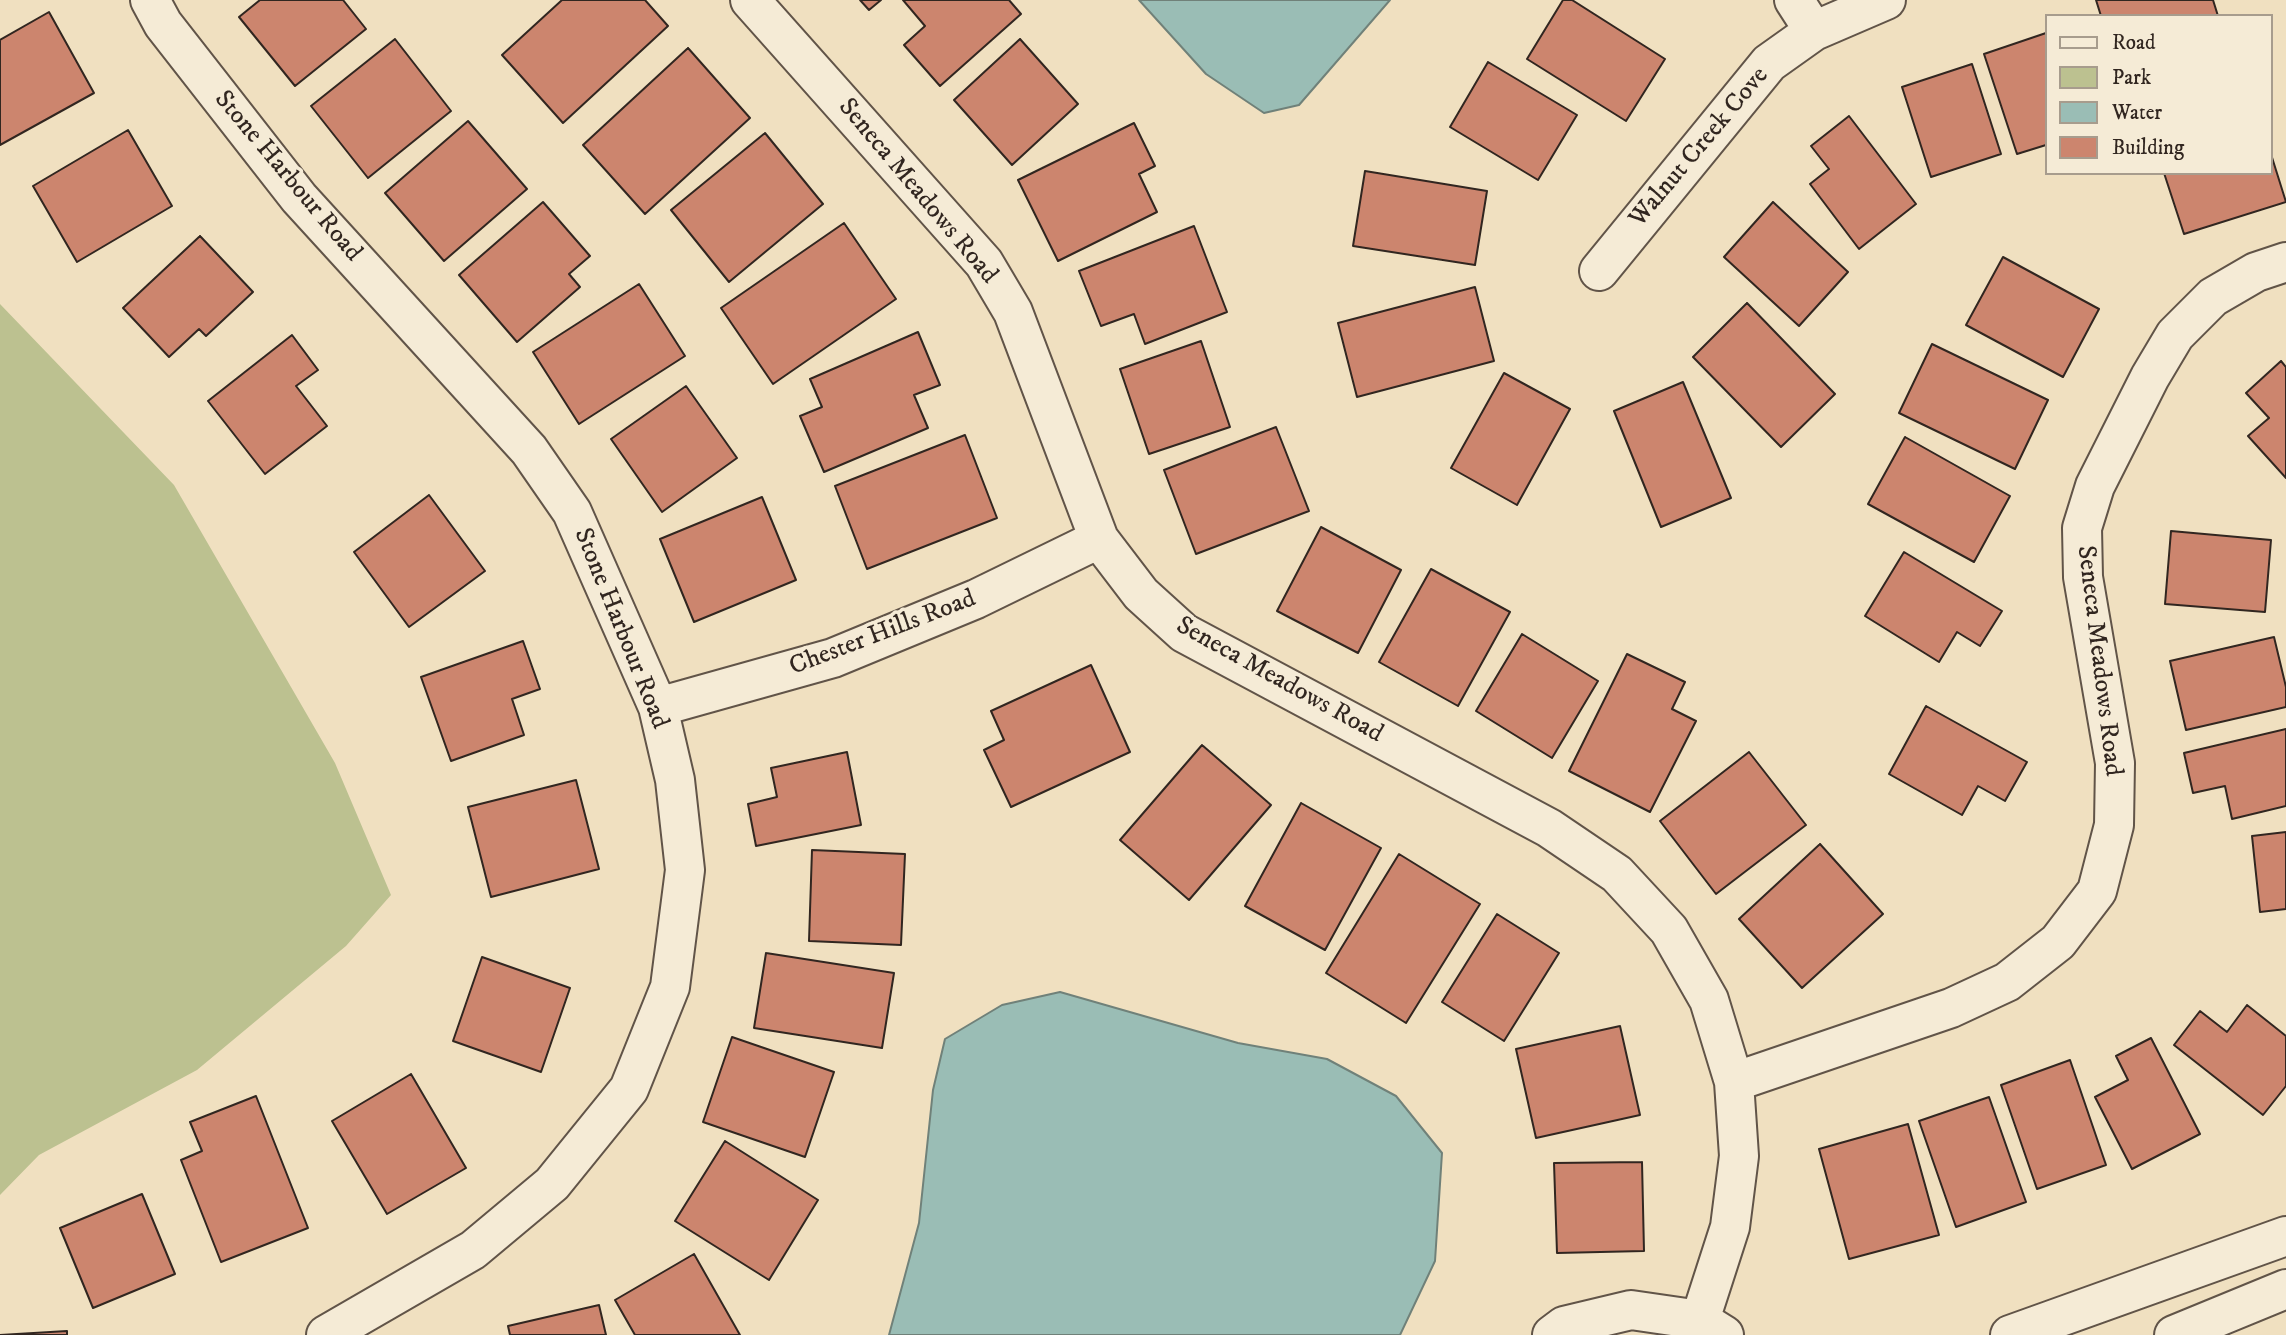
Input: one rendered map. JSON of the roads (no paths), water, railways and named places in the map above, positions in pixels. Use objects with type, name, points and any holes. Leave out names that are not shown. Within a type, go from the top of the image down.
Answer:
[{"type":"street","name":"Stone Harbour Road","points":[[150,0],[163,24],[299,198],[529,450],[572,512],[658,707],[675,780],[685,870],[670,987],[629,1089],[552,1184],[473,1250],[326,1335]]},
{"type":"street","name":"Seneca Meadows Road","points":[[750,0],[984,263],[1013,312],[1099,539],[1141,594],[1184,633],[1549,828],[1617,874],[1669,930],[1709,1000],[1734,1082],[1739,1156],[1730,1227],[1712,1328]]},
{"type":"street","name":"Walnut Creek Cove","points":[[1599,271],[1769,63],[1804,16],[1886,0]]},
{"type":"street","name":"Seneca Meadows Road","points":[[1734,1082],[1951,1008],[2007,982],[2058,942],[2097,891],[2114,825],[2115,763],[2083,577],[2082,528],[2085,517],[2095,486],[2150,377],[2175,335],[2213,297],[2256,272],[2286,262]]},
{"type":"street","name":"Chester Hills Road","points":[[658,707],[833,658],[976,599],[1099,539]]},
{"type":"street","points":[[2010,1335],[2286,1236]]},
{"type":"street","points":[[2174,1335],[2286,1289]]},
{"type":"street","points":[[1552,1335],[1564,1326],[1631,1310],[1712,1328]]},
{"type":"water","points":[[1139,0],[1390,0],[1299,105],[1264,113],[1206,74]]},
{"type":"water","points":[[1060,992],[1238,1043],[1327,1059],[1396,1096],[1442,1153],[1435,1261],[1400,1335],[889,1335],[919,1223],[933,1090],[945,1039],[1002,1005]]}]
